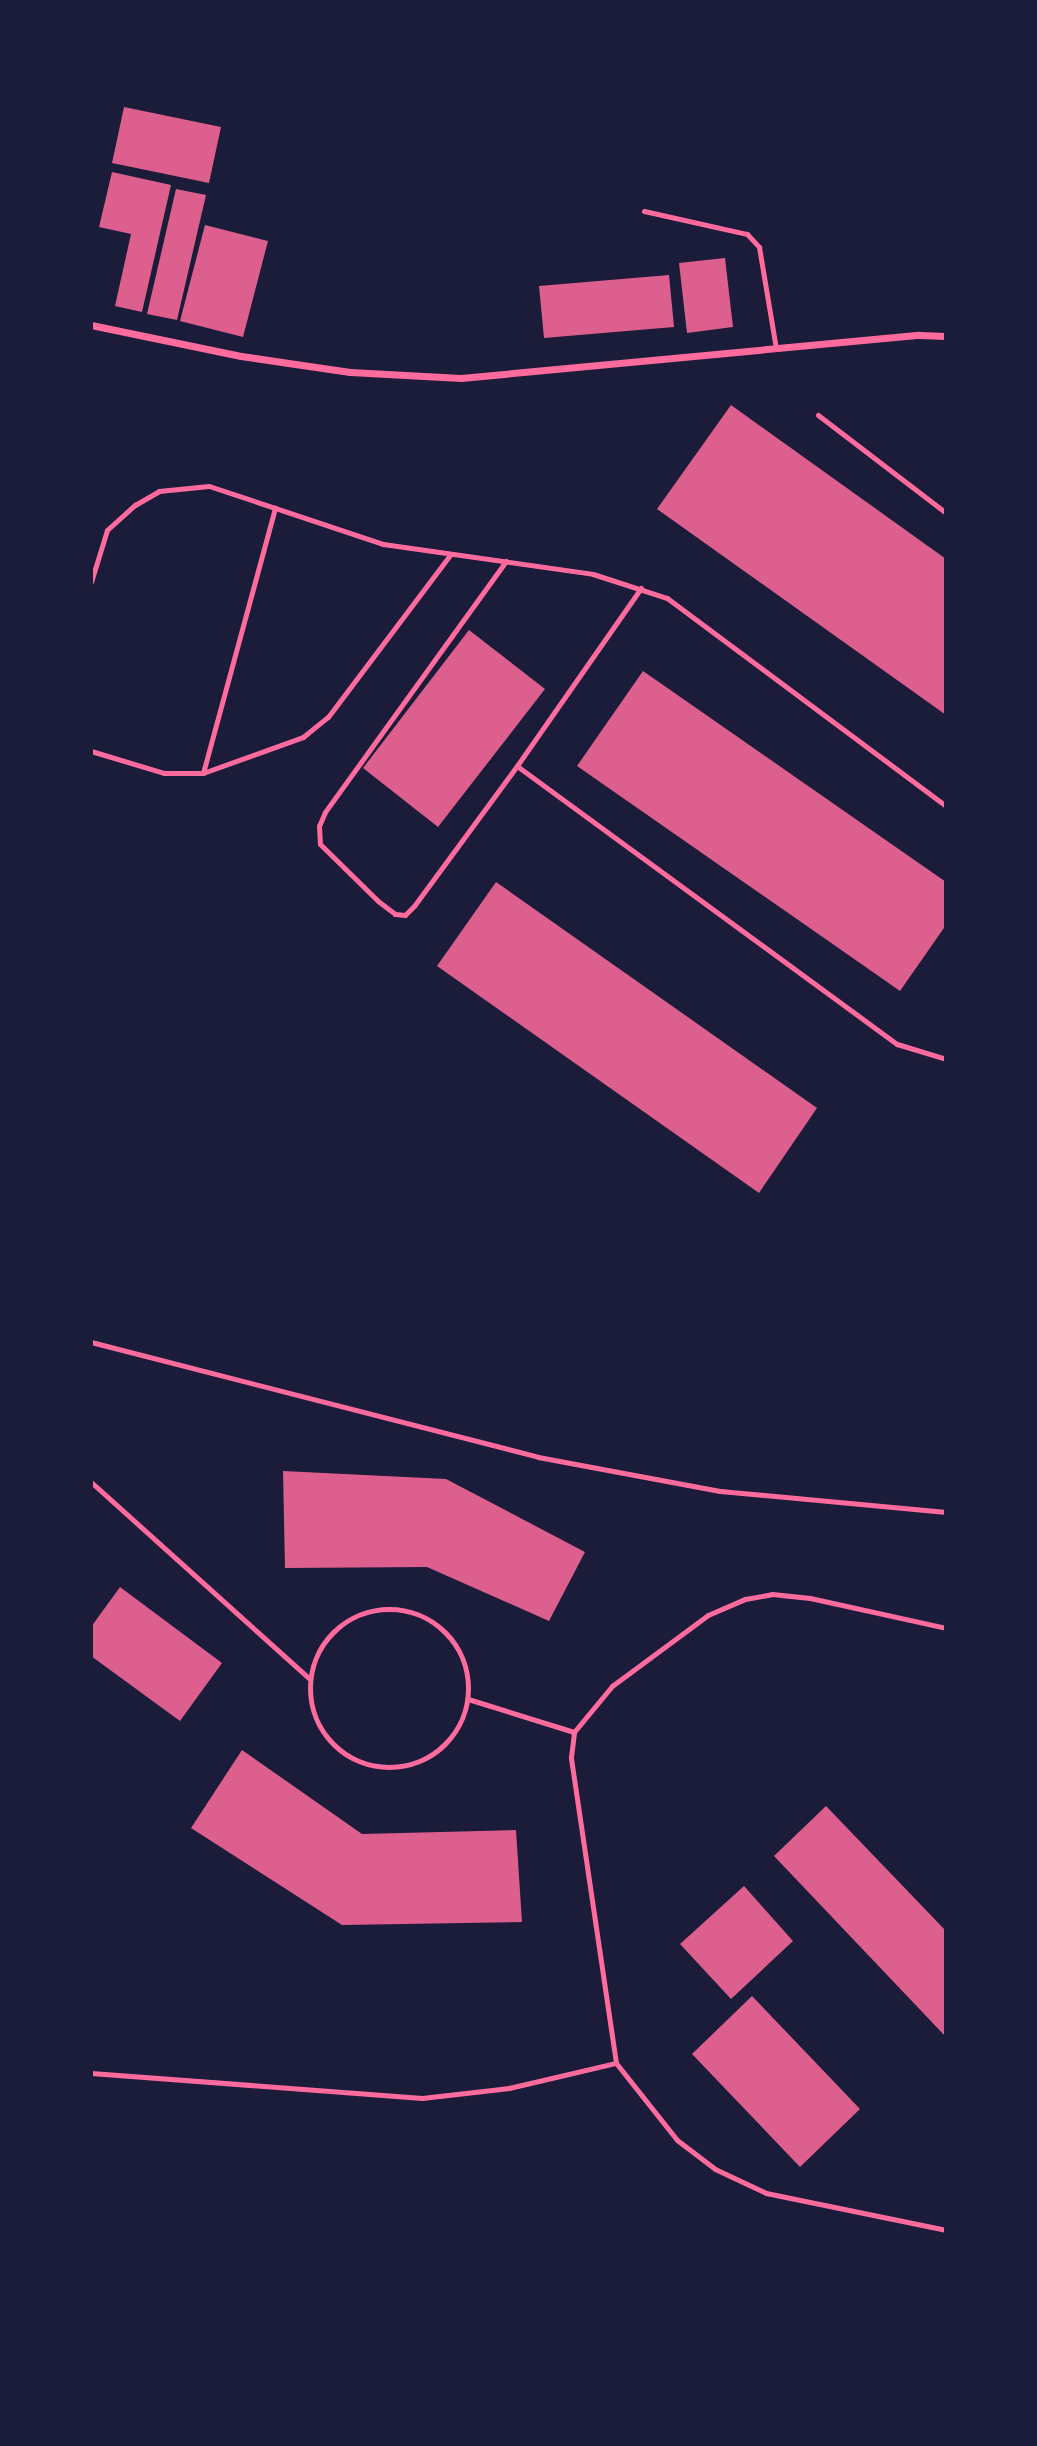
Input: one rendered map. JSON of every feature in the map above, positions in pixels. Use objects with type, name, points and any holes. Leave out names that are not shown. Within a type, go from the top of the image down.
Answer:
[{"type":"street","points":[[91,325],[241,356],[350,372],[461,378],[919,335],[946,336]]},
{"type":"lane","points":[[645,211],[747,234],[759,247],[776,349]]},
{"type":"lane","points":[[818,415],[946,513]]},
{"type":"lane","points":[[91,582],[107,530],[135,505],[159,491],[209,486],[383,544],[593,574],[641,587],[667,598],[946,806]]},
{"type":"lane","points":[[203,773],[275,508]]},
{"type":"lane","points":[[91,751],[164,773],[203,773],[303,737],[328,717],[451,554]]},
{"type":"lane","points":[[506,561],[325,812],[319,826],[320,845],[395,914],[404,915],[414,906],[517,766],[641,587]]},
{"type":"lane","points":[[517,766],[897,1044],[946,1059]]},
{"type":"lane","points":[[91,1342],[538,1457],[720,1491],[946,1512]]},
{"type":"lane","points":[[91,1482],[310,1679]]},
{"type":"lane","points":[[946,1628],[810,1598],[772,1594],[745,1600],[708,1615],[612,1686],[574,1732],[571,1757],[616,2063],[677,2140],[715,2169],[766,2193],[946,2230]]},
{"type":"lane","points":[[376,1609],[400,1609],[424,1616],[444,1631],[459,1651],[467,1675],[468,1699],[459,1726],[442,1748],[419,1762],[392,1769],[365,1765],[341,1752],[322,1732],[311,1706],[310,1679],[316,1654],[332,1632],[352,1617],[376,1609]]},
{"type":"lane","points":[[468,1699],[574,1732]]},
{"type":"lane","points":[[91,2073],[422,2098],[509,2088],[616,2063]]},
{"type":"building","points":[[124,107],[221,127],[209,183],[112,163]]},
{"type":"building","points":[[112,172],[171,185],[142,312],[115,306],[131,234],[99,227]]},
{"type":"building","points":[[176,189],[206,195],[177,320],[147,314]]},
{"type":"building","points":[[205,225],[268,241],[243,337],[180,321]]},
{"type":"building","points":[[725,258],[733,327],[687,333],[679,263]]},
{"type":"building","points":[[669,275],[674,327],[544,338],[539,286]]},
{"type":"building","points":[[731,405],[946,559],[946,715],[657,509]]},
{"type":"building","points":[[469,630],[545,689],[438,827],[363,768]]},
{"type":"building","points":[[643,671],[946,882],[946,925],[900,991],[577,766]]},
{"type":"building","points":[[496,882],[817,1108],[759,1193],[437,966]]},
{"type":"building","points":[[283,1471],[446,1479],[585,1552],[549,1621],[427,1567],[285,1568]]},
{"type":"building","points":[[120,1587],[222,1663],[180,1721],[91,1656],[91,1627]]},
{"type":"building","points":[[242,1750],[362,1834],[516,1830],[522,1922],[342,1925],[191,1828]]},
{"type":"building","points":[[826,1806],[946,1931],[946,2037],[774,1856]]},
{"type":"building","points":[[744,1886],[793,1941],[731,1999],[680,1944]]},
{"type":"building","points":[[752,1996],[860,2109],[800,2167],[692,2054]]}]
